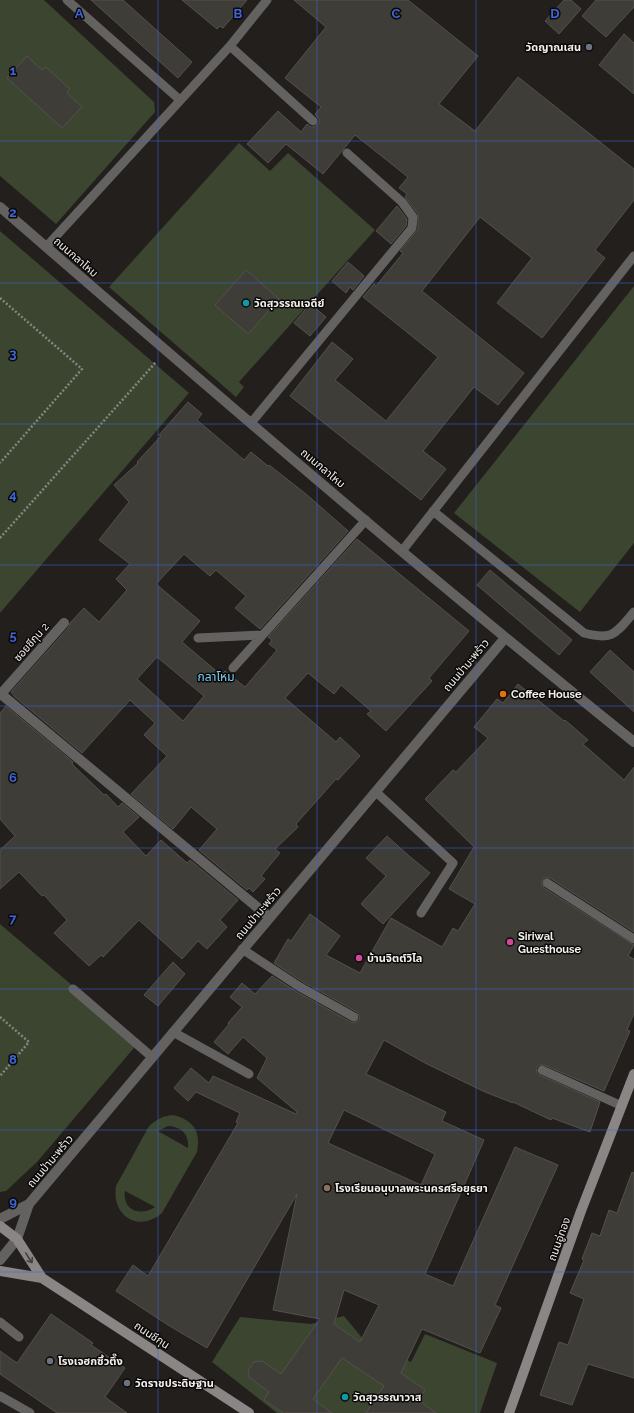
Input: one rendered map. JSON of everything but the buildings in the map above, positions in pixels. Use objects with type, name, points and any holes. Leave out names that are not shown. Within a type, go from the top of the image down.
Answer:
[{"type":"main road","name":"ถนนอู่ทอง","points":[[509,1413],[579,1218],[634,1074]]},
{"type":"main road","name":"ถนนชีกุน","points":[[0,1226],[17,1239],[42,1278]]},
{"type":"main road","name":"ถนนชีกุน","points":[[0,1271],[42,1278],[249,1413]]},
{"type":"street","name":"ถนนกลาโหม","points":[[0,207],[166,351],[505,638],[634,742]]},
{"type":"street","name":"ซอยชีกุน 2","points":[[0,695],[64,623]]},
{"type":"street","name":"ถนนป่ามะพร้าว","points":[[0,1260],[17,1239],[29,1204],[505,638]]},
{"type":"street","points":[[0,695],[270,918]]},
{"type":"street","name":"ถนนป่ามะพร้าว","points":[[0,1219],[29,1204]]},
{"type":"lane","points":[[67,0],[180,100]]},
{"type":"lane","points":[[46,247],[230,46],[267,0]]},
{"type":"lane","points":[[230,46],[313,121]]},
{"type":"lane","points":[[251,423],[412,228],[413,218],[402,202],[347,153]]},
{"type":"lane","points":[[402,550],[634,256]]},
{"type":"lane","points":[[433,511],[584,633],[597,637],[608,636],[616,632],[634,612]]},
{"type":"lane","points":[[233,668],[366,520]]},
{"type":"lane","points":[[198,638],[262,635]]},
{"type":"lane","points":[[376,792],[454,863],[421,913]]},
{"type":"lane","points":[[547,883],[634,939]]},
{"type":"lane","points":[[242,950],[295,984],[354,1017]]},
{"type":"lane","points":[[73,989],[152,1057]]},
{"type":"lane","points":[[173,1032],[249,1074]]},
{"type":"lane","points":[[542,1070],[622,1106]]},
{"type":"lane","points":[[0,1322],[19,1337]]},
{"type":"lane","points":[[0,1396],[30,1413]]},
{"type":"path","points":[[0,298],[82,369],[0,463]]},
{"type":"path","points":[[0,538],[166,351]]},
{"type":"path","points":[[0,1017],[29,1042],[0,1076]]},
{"type":"green space","points":[[0,0],[44,0],[154,102],[155,112],[56,224],[0,176]]},
{"type":"green space","points":[[239,143],[270,171],[288,153],[375,230],[239,382],[244,387],[236,397],[109,287]]},
{"type":"green space","points":[[0,231],[189,393],[0,613]]},
{"type":"green space","points":[[634,286],[634,543],[580,612],[454,513]]},
{"type":"green space","points":[[0,924],[139,1042],[37,1162],[6,1191],[0,1192]]},
{"type":"green space","points":[[169,1115],[180,1117],[191,1124],[197,1133],[197,1152],[162,1213],[153,1219],[136,1221],[128,1218],[122,1213],[118,1206],[116,1186],[149,1126],[160,1118]],"holes":[[[168,1126],[177,1128],[184,1132],[186,1135],[188,1148],[158,1131]],[[125,1191],[155,1207],[144,1211],[133,1210],[126,1203]]]},
{"type":"green space","points":[[344,1316],[363,1339],[411,1362],[425,1334],[497,1363],[480,1413],[277,1413],[212,1362],[240,1317],[311,1324]]},
{"type":"place","name":"วัดญาณเสน","points":[[589,47]]},
{"type":"place","name":"วัดสุวรรณเจดีย์","points":[[246,303]]},
{"type":"place","name":"Coffee House","points":[[503,694]]},
{"type":"place","name":"Siriwal Guesthouse","points":[[510,942]]},
{"type":"place","name":"บ้านจิตต์วิไล","points":[[359,958]]},
{"type":"place","name":"โรงเรียนอนุบาลพระนครศรีอยุธยา","points":[[327,1188]]},
{"type":"place","name":"โรงเจฮกซิ้วตึ๊ง","points":[[50,1361]]},
{"type":"place","name":"วัดราชประดิษฐาน","points":[[127,1383]]},
{"type":"place","name":"วัดสุวรรณาวาส","points":[[345,1397]]},
{"type":"district","name":"กลาโหม","points":[[216,677]]}]
